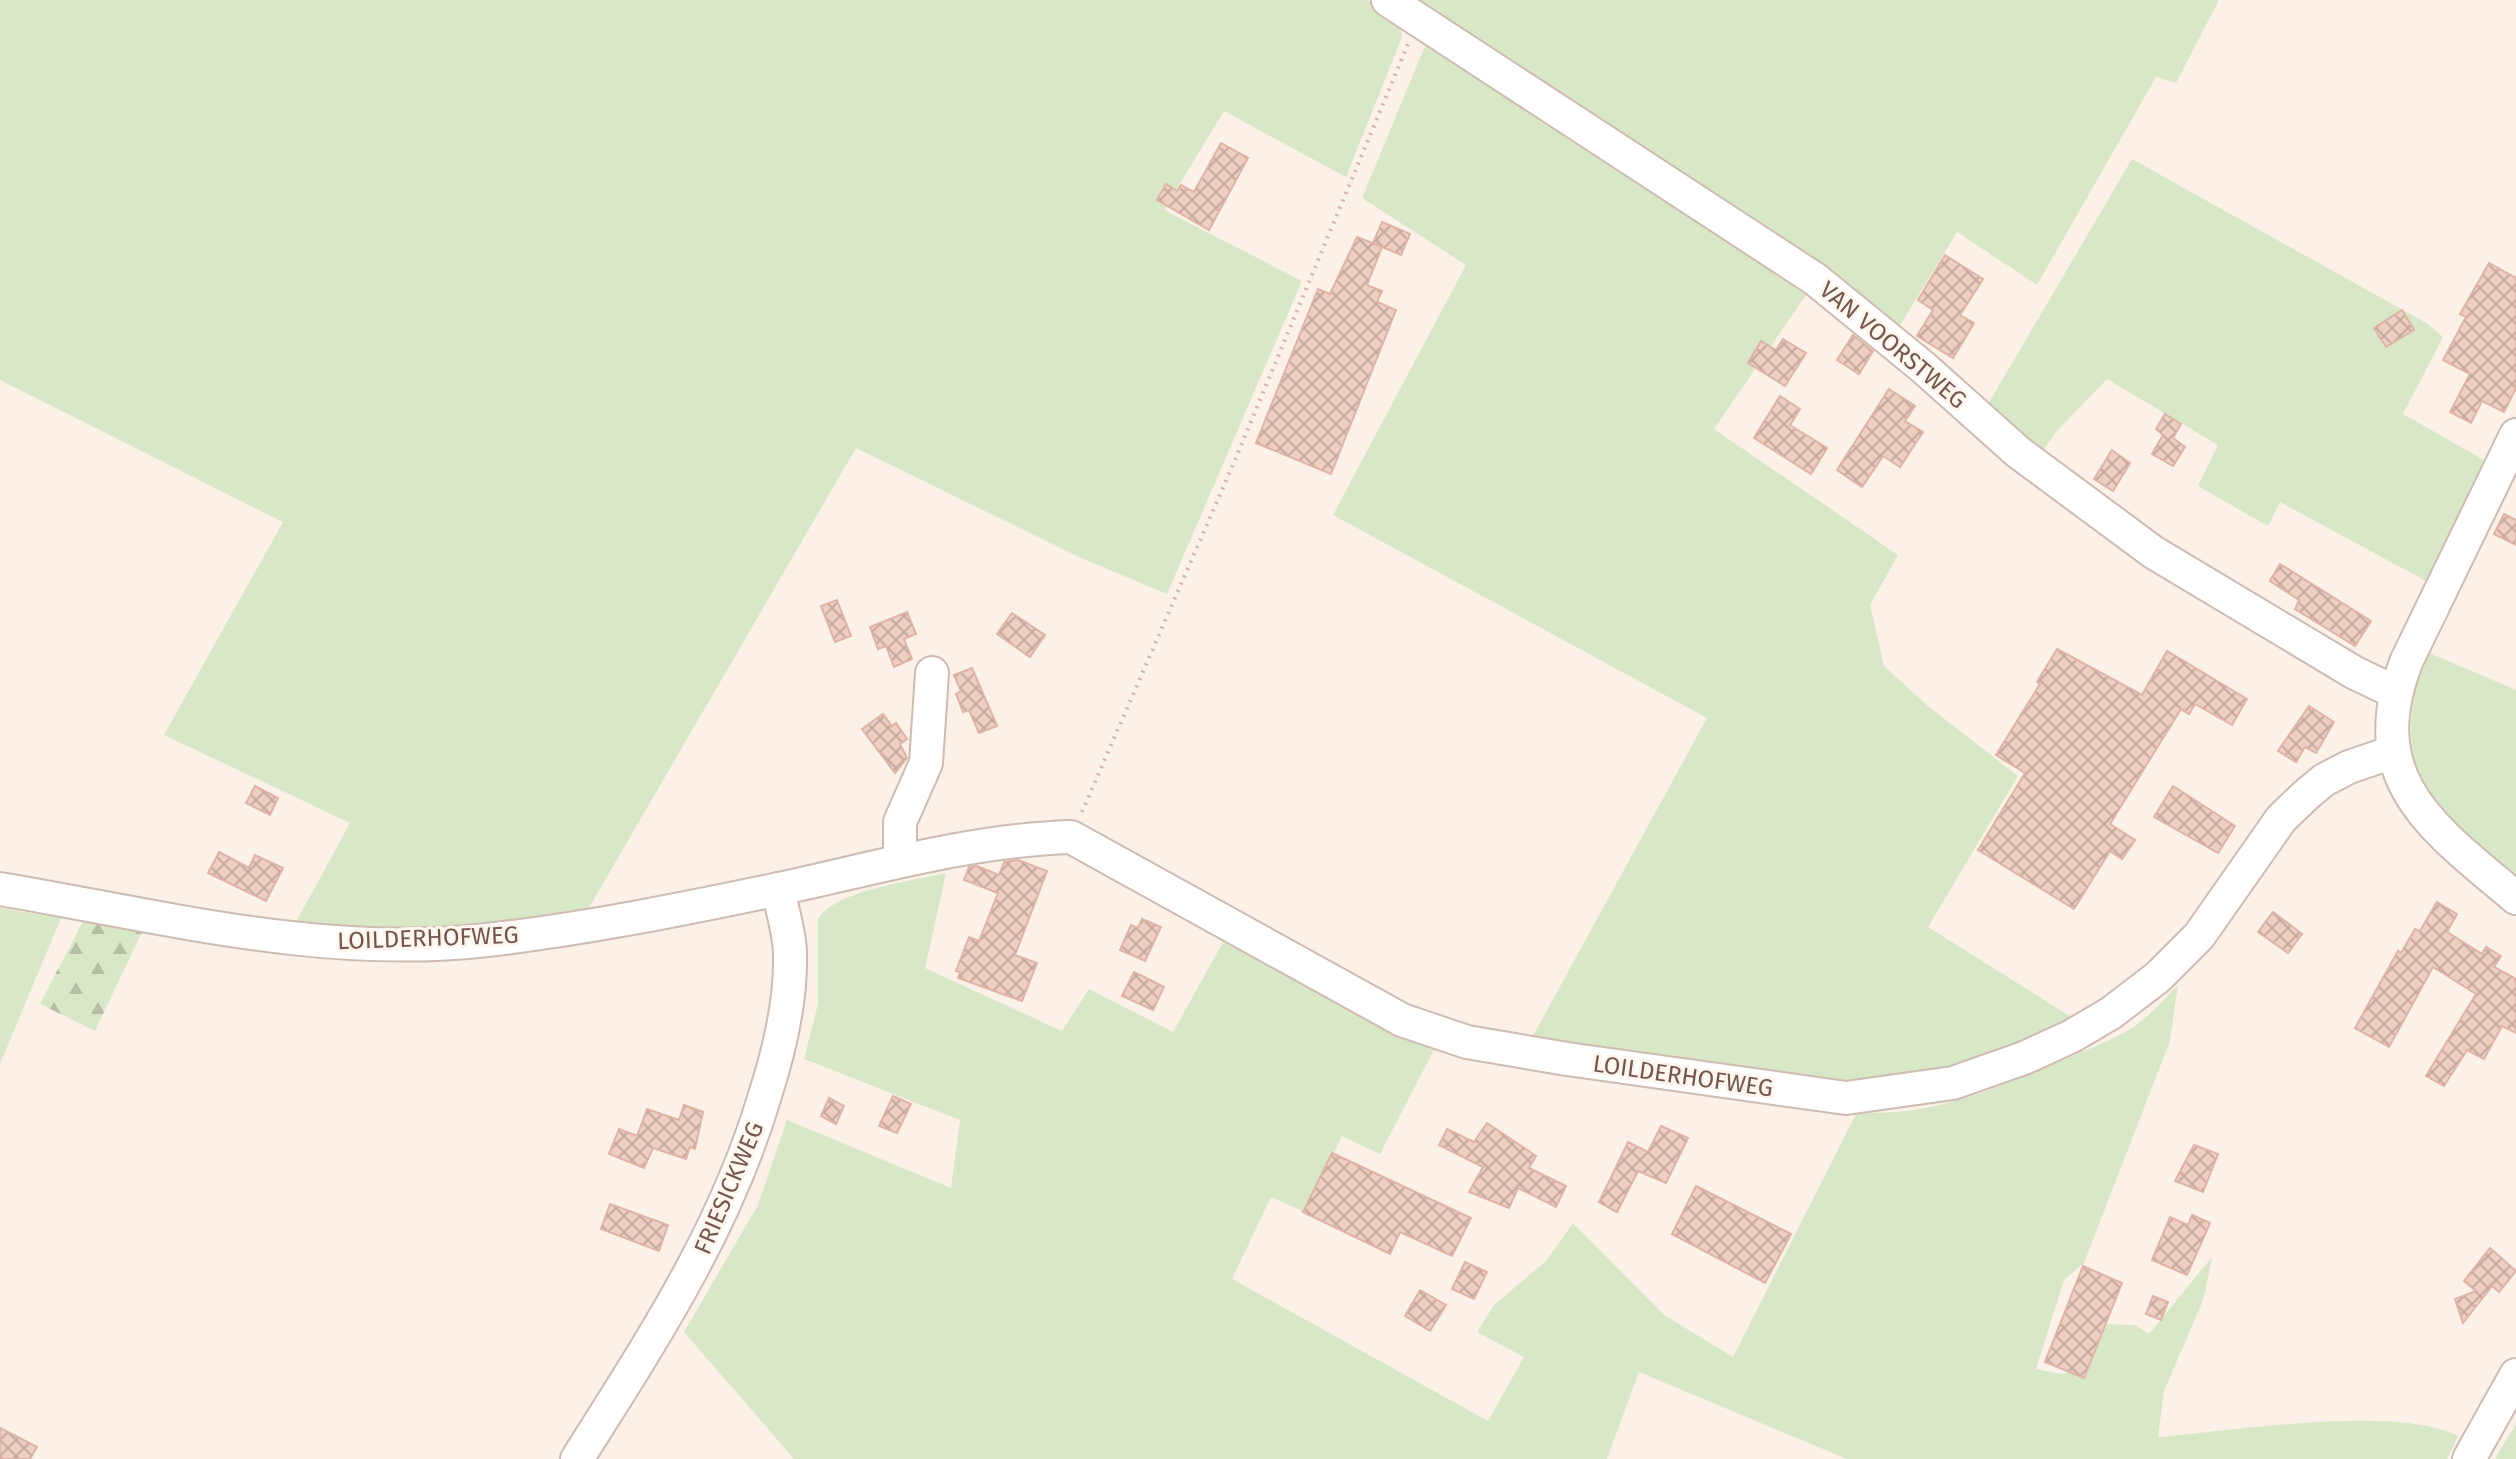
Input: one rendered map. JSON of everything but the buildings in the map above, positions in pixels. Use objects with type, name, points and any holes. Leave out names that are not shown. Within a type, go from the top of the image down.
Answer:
[{"type":"street","name":"VAN VOORSTWEG","points":[[1388,0],[1815,279],[1924,368],[2018,452],[2153,552],[2330,658],[2395,692]]},
{"type":"street","points":[[2516,435],[2395,692],[2390,726],[2393,752],[2404,784],[2425,816],[2516,898]]},
{"type":"street","points":[[900,860],[900,822],[926,763],[932,673]]},
{"type":"street","name":"LOILDERHOFWEG","points":[[0,889],[318,942],[392,944],[483,941],[582,928],[778,889],[900,860],[1029,838],[1071,837],[1329,982],[1415,1025],[1467,1042],[1567,1059],[1846,1098],[1953,1083],[2024,1058],[2072,1036],[2111,1013],[2158,977],[2199,936],[2281,819],[2306,795],[2324,780],[2349,767],[2393,752]]},
{"type":"street","name":"FRIESICKWEG","points":[[577,1459],[703,1254],[755,1133],[781,1043],[789,988],[791,952],[778,889]]},
{"type":"street","points":[[2469,1459],[2516,1375]]},
{"type":"path","points":[[1071,837],[1235,460],[1418,20]]},
{"type":"green space","points":[[0,0],[1367,0],[1395,19],[1402,37],[1346,177],[1224,111],[1164,210],[1302,281],[1167,594],[1081,558],[856,448],[590,906],[566,916],[490,927],[359,929],[296,922],[350,823],[164,735],[283,522],[0,380]]},
{"type":"green space","points":[[1406,0],[2219,0],[2176,83],[2156,77],[2037,285],[1957,232],[1896,332]]},
{"type":"green space","points":[[1434,44],[1810,289],[1714,429],[1898,555],[1870,605],[1884,666],[1928,706],[2018,776],[1928,927],[2076,1020],[2052,1035],[1882,1090],[1528,1045],[1707,718],[1333,515],[1466,265],[1362,198],[1425,46]]},
{"type":"green space","points":[[2132,159],[2428,324],[2443,337],[2403,414],[2496,467],[2437,587],[2280,502],[2268,526],[2198,486],[2218,445],[2107,379],[2056,432],[2039,456],[1984,411]]},
{"type":"green space","points":[[2427,652],[2516,690],[2516,880],[2449,825],[2433,806],[2422,785],[2411,742],[2411,720],[2419,675]]},
{"type":"green space","points":[[946,873],[925,968],[1062,1031],[1089,989],[1173,1032],[1227,935],[1437,1044],[1380,1154],[1342,1136],[1305,1212],[1271,1197],[1232,1279],[1488,1421],[1524,1357],[1477,1332],[1494,1305],[1546,1261],[1573,1223],[1664,1315],[1733,1357],[1857,1112],[1885,1113],[1939,1105],[2016,1080],[2126,1031],[2148,1015],[2178,985],[2170,1041],[2084,1263],[2064,1280],[2036,1369],[2062,1374],[2078,1371],[2094,1350],[2107,1324],[2135,1325],[2149,1334],[2212,1257],[2204,1298],[2164,1391],[2158,1437],[2312,1422],[2355,1421],[2430,1427],[2458,1436],[2447,1459],[1847,1459],[1639,1372],[1607,1459],[794,1459],[684,1332],[758,1205],[787,1120],[951,1188],[960,1120],[804,1059],[818,1004],[818,919],[827,909],[857,894]]},
{"type":"green space","points":[[0,908],[61,918],[0,1064]]},
{"type":"green space","points":[[83,921],[143,930],[95,1031],[40,1004]]},
{"type":"green space","points":[[2516,1424],[2516,1459],[2496,1459],[2497,1455]]}]
